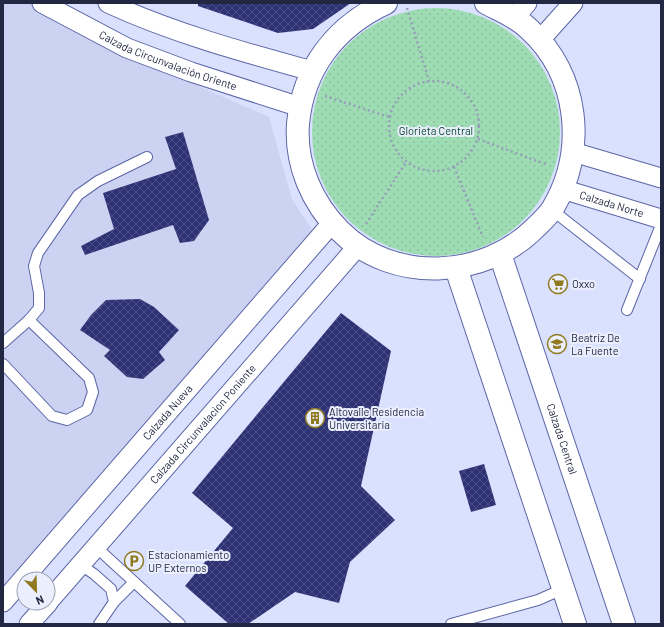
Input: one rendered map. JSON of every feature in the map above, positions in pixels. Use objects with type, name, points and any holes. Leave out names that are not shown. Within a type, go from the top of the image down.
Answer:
[{"type":"street","name":"Calzada Circunvalación Oriente","points":[[42,3],[128,48],[191,72],[305,89]]},
{"type":"street","points":[[108,3],[140,18],[222,46],[305,89]]},
{"type":"street","points":[[376,5],[347,26],[332,42],[305,89],[298,135],[301,162],[309,188],[319,206],[332,223],[356,244],[395,263],[422,269],[456,268],[478,263],[496,256],[526,237],[552,210],[568,171],[575,128],[572,104],[566,81],[555,59],[540,40],[521,10],[486,3]]},
{"type":"street","points":[[540,40],[573,3]]},
{"type":"street","points":[[568,171],[661,178]]},
{"type":"street","name":"Calzada Norte","points":[[568,171],[661,219]]},
{"type":"street","name":"Calzada Nueva","points":[[3,602],[332,223]]},
{"type":"street","name":"Calzada Circunvalacion Poniente","points":[[56,594],[356,244]]},
{"type":"street","name":"Calzada Central","points":[[496,256],[624,624]]},
{"type":"street","points":[[456,268],[575,624]]},
{"type":"street","name":"Calzada Circunvalacion Poniente","points":[[29,624],[41,611]]},
{"type":"lane","points":[[3,343],[29,320],[39,308],[39,293],[34,266],[38,253],[78,194],[98,181],[147,158]]},
{"type":"lane","points":[[552,210],[640,279]]},
{"type":"lane","points":[[627,310],[661,225]]},
{"type":"lane","points":[[3,364],[52,416],[67,420],[86,410],[93,392],[89,378],[29,320]]},
{"type":"lane","points":[[96,547],[180,624]]},
{"type":"lane","points":[[81,565],[111,589],[114,602]]},
{"type":"lane","points":[[99,624],[114,602],[134,582]]},
{"type":"lane","points":[[451,624],[538,600],[563,589]]},
{"type":"path","points":[[405,3],[429,81]]},
{"type":"path","points":[[429,81],[447,82],[463,90],[474,104],[480,121],[478,139],[469,156],[454,168],[438,172],[421,170],[406,162],[395,150],[389,134],[389,117],[397,100],[411,87],[429,81]]},
{"type":"path","points":[[305,89],[389,117]]},
{"type":"path","points":[[478,139],[568,171]]},
{"type":"path","points":[[356,244],[406,162]]},
{"type":"path","points":[[454,168],[496,256]]},
{"type":"shaded area","points":[[3,3],[29,3],[125,54],[269,117],[292,199],[312,230],[3,587]]},
{"type":"green space","name":"Glorieta Central","points":[[436,8],[472,14],[494,23],[514,36],[532,54],[545,74],[554,96],[560,132],[554,168],[545,190],[532,210],[514,228],[494,241],[472,250],[436,256],[400,250],[378,241],[358,228],[340,210],[327,190],[318,168],[312,132],[318,96],[327,74],[340,54],[358,36],[378,23],[400,14]]},
{"type":"building","points":[[198,3],[351,3],[313,29],[278,33],[198,6]]},
{"type":"building","points":[[183,132],[209,220],[194,241],[180,243],[173,225],[85,255],[81,246],[114,229],[103,193],[176,169],[165,137]]},
{"type":"building","points":[[140,299],[154,307],[179,330],[159,352],[165,360],[143,379],[127,377],[104,356],[110,350],[80,330],[91,315],[106,300]]},
{"type":"building","name":"Altovalle Residencia Universitaria","points":[[341,313],[391,351],[361,486],[395,520],[350,562],[339,603],[295,592],[248,624],[229,624],[185,586],[233,528],[192,493]]},
{"type":"building","points":[[484,464],[496,505],[471,512],[459,471]]},
{"type":"place","name":"Oxxo","points":[[558,284]]},
{"type":"place","name":"Beatriz De La Fuente","points":[[557,344]]},
{"type":"place","name":"Altovalle Residencia Universitaria","points":[[315,418]]},
{"type":"place","name":"Estacionamiento UP Externos","points":[[134,561]]}]
